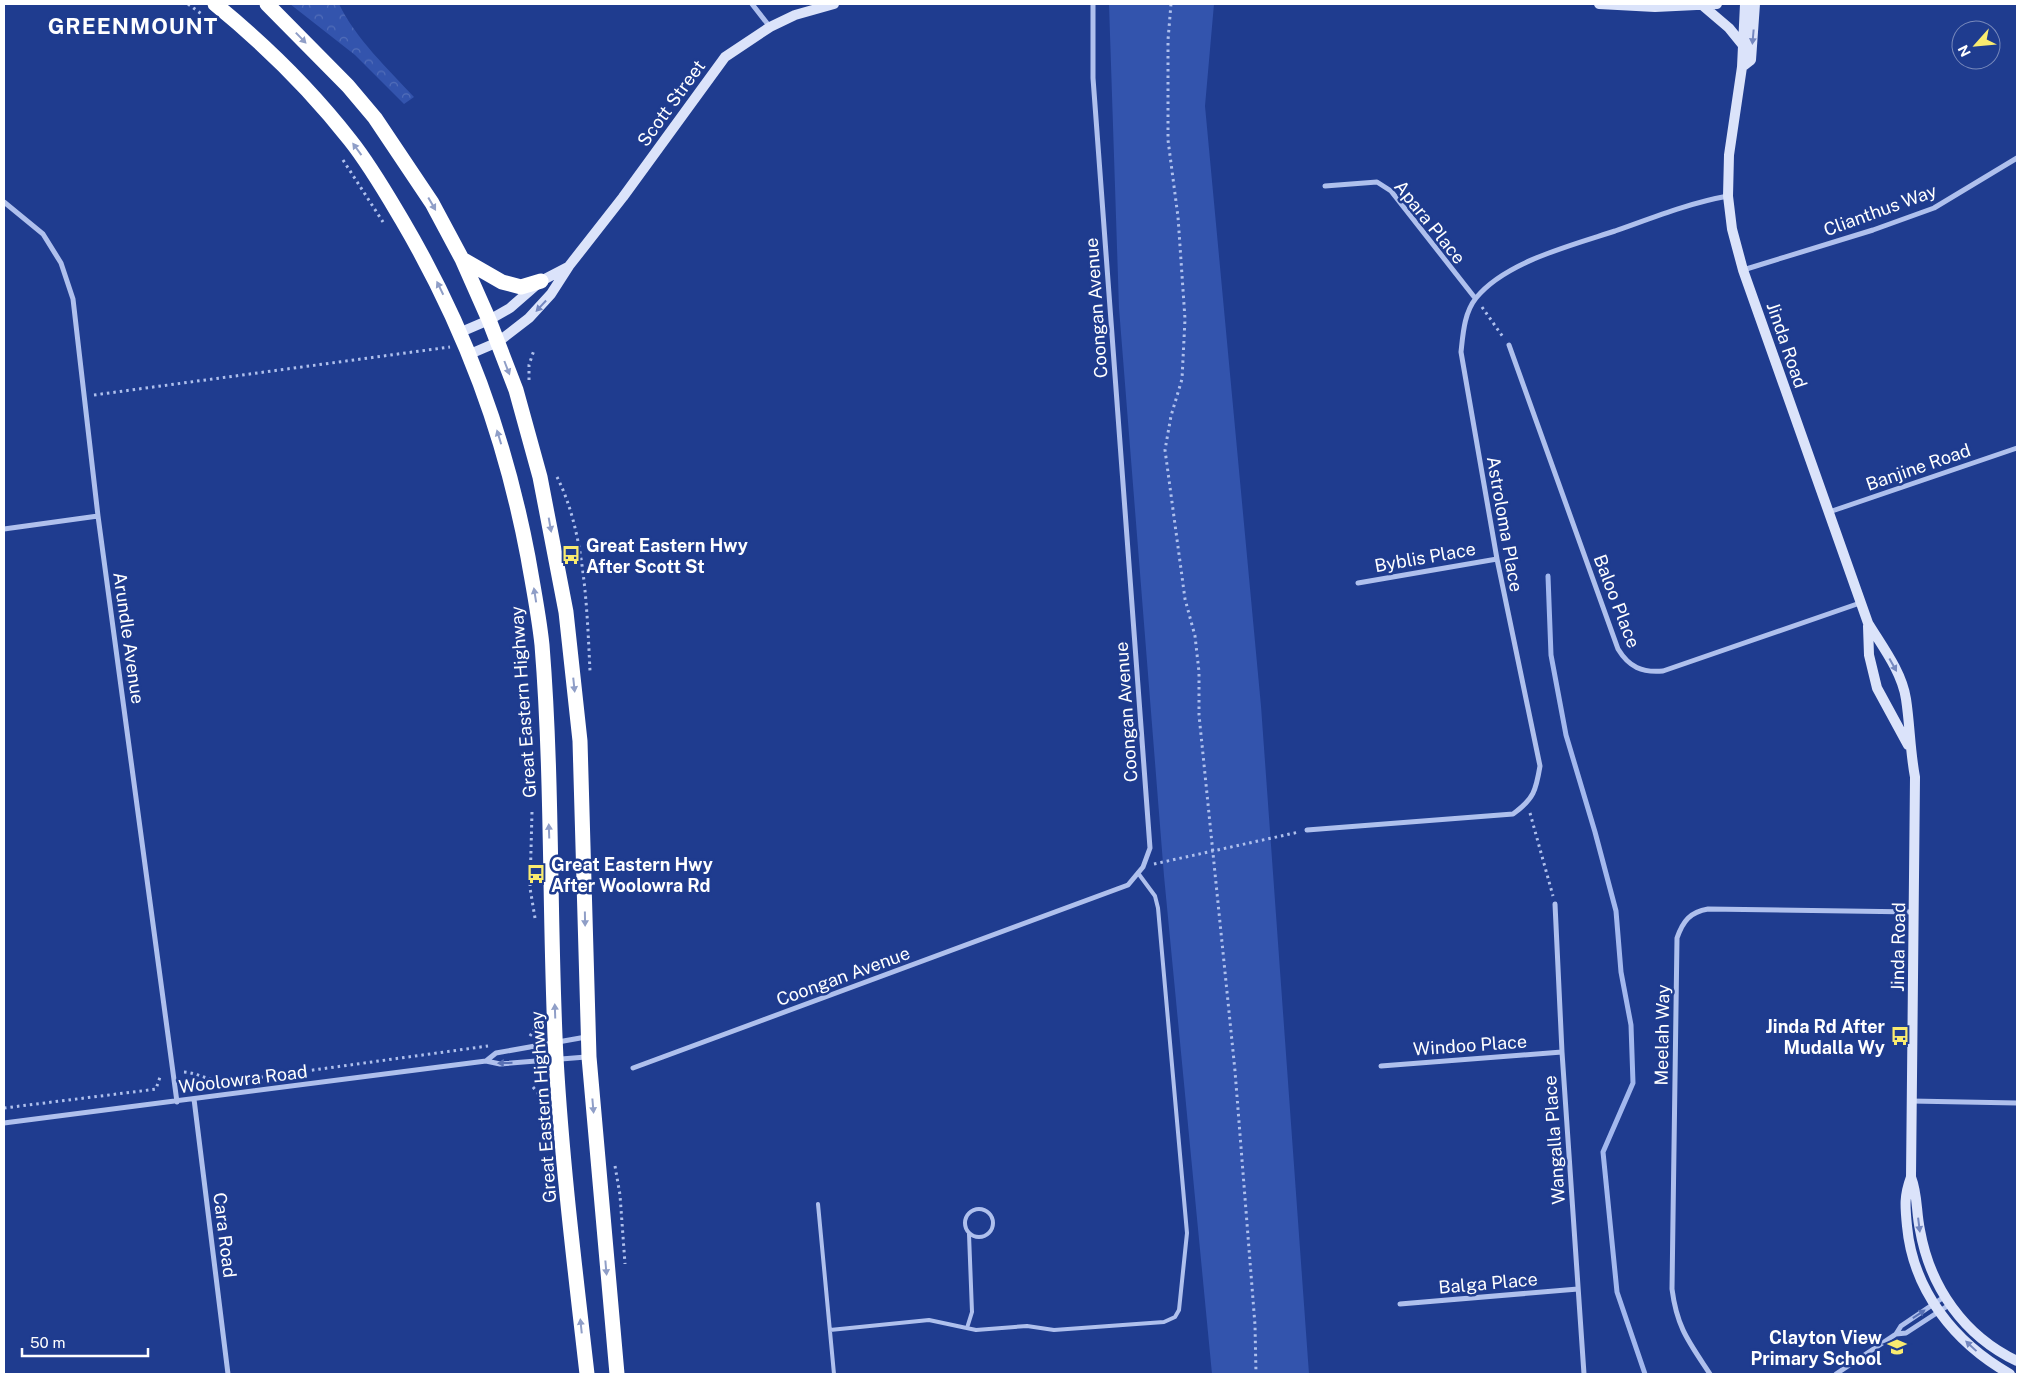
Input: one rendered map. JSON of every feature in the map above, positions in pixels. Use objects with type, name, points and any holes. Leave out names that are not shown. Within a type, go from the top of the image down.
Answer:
[{"type":"highway","name":"Great Eastern Highway","points":[[215,4],[277,60],[316,99],[350,140],[377,177],[424,257],[457,337],[470,354],[507,463],[523,531],[542,643],[556,1060],[566,1178],[587,1374]]},
{"type":"highway","points":[[266,4],[348,86],[374,118],[432,203],[462,258],[490,320],[516,390],[540,477],[566,612],[580,741],[589,1057],[617,1374]]},
{"type":"highway","points":[[462,258],[502,282],[521,287],[541,281]]},
{"type":"street","points":[[752,4],[770,26]]},
{"type":"street","name":"Scott Street","points":[[470,354],[498,342],[535,312],[551,294],[569,266],[623,197],[725,57],[770,26],[795,15],[834,4]]},
{"type":"street","name":"Coongan Avenue","points":[[633,1068],[1128,885],[1143,867],[1150,848],[1092,78],[1093,4]]},
{"type":"street","points":[[1599,4],[1655,7],[1718,4]]},
{"type":"street","name":"Jinda Road","points":[[1745,4],[1742,67],[1729,155],[1728,196],[1732,229],[1743,270],[1860,603],[1868,624],[1899,676],[1906,699],[1909,748],[1914,776],[1915,912],[1911,1177],[1916,1190],[1920,1230],[1928,1261],[1946,1301],[1957,1316],[1990,1344],[2017,1361]]},
{"type":"street","name":"Jinda Road","points":[[1742,67],[1751,60],[1756,4]]},
{"type":"street","points":[[1702,5],[1729,28],[1742,44]]},
{"type":"street","name":"Clianthus Way","points":[[1743,270],[1873,230],[1934,208],[2017,158]]},
{"type":"street","name":"Apara Place","points":[[1325,186],[1377,182],[1391,190],[1476,298]]},
{"type":"street","name":"Astroloma Place","points":[[1528,804],[1536,788],[1540,766],[1497,559],[1461,352],[1464,323],[1476,298],[1501,277],[1530,260],[1698,202],[1728,196]]},
{"type":"street","name":"Arundle Avenue","points":[[4,202],[43,234],[61,262],[74,299],[98,516],[177,1102]]},
{"type":"street","name":"Scott Street","points":[[457,337],[510,308],[541,281],[569,266]]},
{"type":"street","name":"Baloo Place","points":[[1509,345],[1618,649],[1625,660],[1636,668],[1649,672],[1662,671],[1860,603]]},
{"type":"street","name":"Banjine Road","points":[[1828,512],[2017,448]]},
{"type":"street","points":[[4,529],[98,516]]},
{"type":"street","name":"Byblis Place","points":[[1358,583],[1497,559]]},
{"type":"street","name":"Jinda Road","points":[[1868,624],[1869,655],[1877,688],[1909,748]]},
{"type":"street","points":[[1307,830],[1513,814],[1528,804]]},
{"type":"street","name":"Wangalla Place","points":[[1555,904],[1562,1052],[1584,1374]]},
{"type":"street","name":"Meelah Way","points":[[1710,1374],[1687,1340],[1675,1315],[1672,1289],[1677,938],[1682,924],[1690,915],[1708,909],[1915,912]]},
{"type":"street","name":"Woolowra Road","points":[[486,1061],[496,1053],[588,1037]]},
{"type":"street","name":"Windoo Place","points":[[1381,1066],[1562,1052]]},
{"type":"street","name":"Woolowra Road","points":[[4,1122],[194,1100],[486,1061],[500,1064],[589,1057]]},
{"type":"street","name":"Cara Road","points":[[194,1100],[228,1374]]},
{"type":"street","points":[[1911,1101],[2017,1103]]},
{"type":"street","name":"Jinda Road","points":[[1911,1177],[1904,1194],[1909,1245],[1919,1275],[1935,1308],[1987,1361],[2010,1374]]},
{"type":"street","name":"Balga Place","points":[[1400,1304],[1578,1289]]},
{"type":"street","points":[[1836,1374],[1896,1334],[1901,1326],[1946,1301]]},
{"type":"street","points":[[1896,1334],[1906,1333],[1946,1301]]},
{"type":"lane","points":[[830,1330],[929,1320],[982,1330],[1026,1326],[1054,1330],[1164,1322],[1175,1317],[1179,1310],[1187,1233],[1160,920],[1155,896],[1138,873]]},
{"type":"lane","points":[[818,1204],[834,1374]]},
{"type":"lane","points":[[967,1328],[972,1312],[969,1234],[964,1226],[969,1212],[979,1209],[988,1212],[993,1220],[990,1233],[977,1238],[969,1234]]},
{"type":"path","points":[[188,4],[210,20]]},
{"type":"path","points":[[1171,4],[1168,40],[1168,140],[1178,217],[1185,319],[1182,379],[1171,416],[1165,450],[1185,599],[1196,645],[1199,672],[1199,715],[1243,1160],[1256,1374]]},
{"type":"path","points":[[343,158],[374,211],[386,225]]},
{"type":"path","points":[[1476,298],[1509,345]]},
{"type":"path","points":[[86,396],[455,347],[457,337]]},
{"type":"path","points":[[532,802],[530,888],[531,906],[537,924]]},
{"type":"path","points":[[1528,804],[1555,904]]},
{"type":"path","points":[[1143,867],[1213,849],[1307,830]]},
{"type":"path","points":[[528,1039],[533,1033],[540,1015]]},
{"type":"path","points":[[173,1071],[200,1074],[218,1082],[226,1082],[490,1046]]},
{"type":"path","points":[[4,1108],[156,1089],[161,1074]]},
{"type":"green space","points":[[290,4],[339,4],[363,41],[414,97],[404,104],[355,55]]},
{"type":"green space","points":[[1109,4],[1214,4],[1205,106],[1261,706],[1309,1374],[1212,1374],[1164,876],[1119,308]]},
{"type":"waterway","points":[[1548,576],[1551,655],[1566,735],[1616,911],[1621,972],[1631,1025],[1633,1083],[1603,1152],[1617,1292],[1645,1374]]},
{"type":"place","name":"Great Eastern Hwy After Scott St","points":[[571,555]]},
{"type":"place","name":"Great Eastern Hwy After Woolowra Rd","points":[[536,874]]},
{"type":"place","name":"Jinda Rd After Mudalla Wy","points":[[1900,1036]]},
{"type":"place","name":"Clayton View Primary School","points":[[1897,1347]]},
{"type":"district","name":"GREENMOUNT","points":[[133,26]]}]
